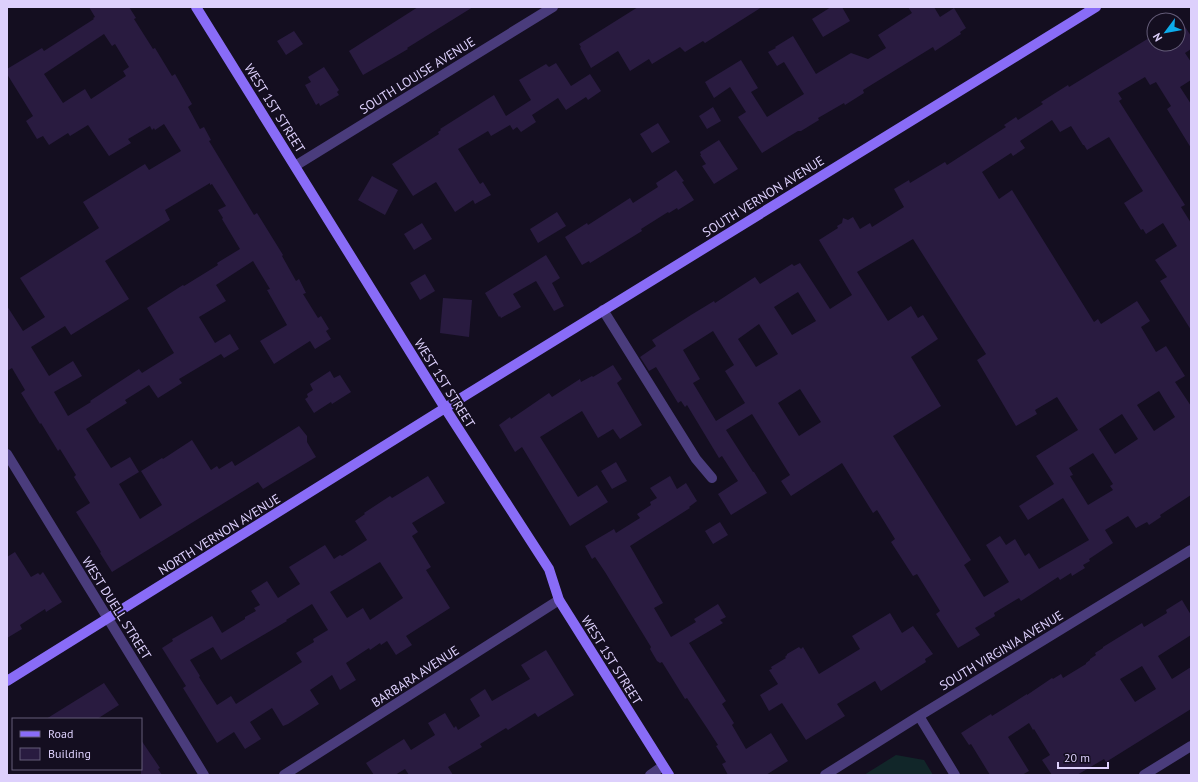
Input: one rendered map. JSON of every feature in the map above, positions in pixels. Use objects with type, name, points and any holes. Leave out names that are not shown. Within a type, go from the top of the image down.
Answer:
[{"type":"street","name":"WEST 1ST STREET","points":[[196,7],[445,408],[548,569],[559,600],[666,771]]},
{"type":"street","name":"SOUTH LOUISE AVENUE","points":[[295,166],[553,7]]},
{"type":"street","name":"SOUTH VERNON AVENUE","points":[[445,408],[1096,7]]},
{"type":"street","points":[[603,310],[696,459],[712,478]]},
{"type":"street","name":"NORTH VERNON AVENUE","points":[[7,681],[445,408]]},
{"type":"street","name":"WEST DUELL STREET","points":[[7,454],[204,775]]},
{"type":"street","name":"SOUTH VIRGINIA AVENUE","points":[[825,775],[1191,550]]},
{"type":"street","name":"BARBARA AVENUE","points":[[284,775],[559,600]]},
{"type":"street","points":[[919,716],[955,775]]},
{"type":"street","points":[[1144,775],[1191,746]]},
{"type":"street","points":[[650,775],[666,771]]},
{"type":"green space","points":[[896,755],[924,760],[933,775],[864,775]]},
{"type":"building","points":[[89,7],[129,7],[136,18],[134,19],[153,49],[155,48],[172,76],[175,74],[192,104],[188,107],[200,129],[204,127],[211,140],[209,141],[254,215],[257,213],[283,255],[282,256],[296,281],[299,279],[306,293],[303,294],[318,318],[321,316],[329,329],[326,331],[331,339],[315,349],[310,341],[274,364],[260,341],[287,325],[267,290],[270,289],[253,261],[216,285],[226,301],[199,317],[215,343],[230,334],[239,349],[224,358],[221,354],[179,379],[182,383],[158,398],[149,385],[125,400],[127,403],[86,429],[111,468],[130,457],[139,472],[119,484],[140,519],[162,505],[141,471],[192,440],[211,470],[217,466],[219,469],[232,461],[235,466],[299,426],[307,436],[307,442],[316,457],[263,489],[258,482],[112,572],[76,512],[90,503],[74,477],[76,475],[60,449],[58,451],[21,393],[25,390],[12,368],[7,371],[7,306],[23,331],[45,317],[20,278],[99,228],[83,202],[145,164],[149,170],[181,151],[164,124],[155,130],[154,128],[152,130],[150,126],[128,139],[131,143],[109,156],[88,125],[70,136],[68,133],[49,145],[43,136],[37,139],[26,121],[33,116],[7,74],[7,69],[42,48],[44,51],[95,17]],"holes":[[[104,34],[112,46],[115,44],[129,67],[123,71],[126,76],[91,99],[85,89],[63,103],[44,74]],[[210,183],[226,206],[218,210],[240,249],[217,263],[218,265],[147,308],[174,353],[142,373],[139,369],[68,416],[54,392],[82,376],[73,361],[49,376],[31,347],[65,326],[71,335],[129,299],[105,261],[170,220],[165,210]]]},
{"type":"building","points":[[418,7],[473,7],[407,48],[408,49],[363,75],[349,51]]},
{"type":"building","points":[[638,7],[762,7],[705,43],[703,41],[685,52],[680,47],[652,64],[649,59],[630,71],[618,51],[591,68],[579,44]]},
{"type":"building","points":[[831,7],[842,7],[850,21],[823,37],[812,19]]},
{"type":"building","points":[[908,7],[934,7],[940,17],[954,8],[966,28],[960,32],[961,34],[935,51],[933,47],[863,90],[864,93],[845,105],[844,103],[818,118],[819,120],[762,153],[738,117],[746,112],[730,87],[714,98],[705,82],[741,60],[758,88],[751,92],[767,117],[804,94],[784,62],[777,66],[768,52],[793,36],[816,74],[851,53],[868,59],[886,48],[878,35],[912,13]]},
{"type":"building","points":[[1186,28],[1191,36],[1191,49],[1185,53],[1191,62],[1191,80],[1180,87],[1191,104],[1191,148],[1167,109],[1171,106],[1156,82],[1150,85],[1145,77],[1118,93],[1122,99],[1119,101],[1185,205],[1181,207],[1191,223],[1191,330],[1160,281],[1167,277],[1155,260],[1177,246],[1163,223],[1146,234],[1143,229],[1141,230],[1124,203],[1143,191],[1109,137],[1087,150],[1071,126],[1060,132],[1052,120],[1020,141],[1025,148],[1013,156],[1011,153],[982,172],[999,199],[1012,190],[1094,322],[1098,319],[1101,324],[1137,301],[1150,321],[1141,327],[1156,352],[1166,346],[1185,376],[1175,382],[1191,406],[1191,495],[1160,515],[1161,517],[1149,525],[1147,522],[1136,528],[1128,516],[1105,530],[1113,543],[1089,559],[1090,561],[1083,565],[1085,568],[1072,576],[1071,573],[1060,580],[1058,577],[1021,601],[1019,598],[994,613],[995,616],[975,628],[980,635],[958,648],[936,614],[940,611],[917,574],[913,576],[891,542],[895,539],[877,510],[873,513],[842,463],[791,496],[781,481],[790,475],[752,414],[726,430],[767,493],[731,515],[718,494],[738,481],[722,456],[719,458],[687,405],[685,407],[681,401],[678,403],[656,367],[649,371],[640,357],[656,346],[652,340],[691,315],[714,301],[715,303],[755,277],[760,284],[792,264],[794,266],[800,263],[830,309],[852,295],[819,240],[838,228],[837,226],[842,223],[843,218],[848,220],[853,217],[860,229],[870,223],[872,227],[904,207],[894,189],[909,180],[910,183],[945,162],[947,165],[1006,127],[1004,125],[1016,117],[1018,120],[1043,104],[1041,102],[1068,85],[1069,87],[1146,40],[1146,52],[1186,52]],"holes":[[[913,239],[986,354],[977,360],[1016,426],[1037,414],[1035,410],[1057,397],[1078,430],[1036,456],[1054,484],[1019,506],[1028,520],[1063,498],[1089,540],[1039,569],[1029,553],[1025,556],[1015,539],[1006,545],[1000,536],[986,545],[1009,582],[984,597],[964,565],[971,560],[893,436],[941,406],[911,357],[938,339],[923,315],[918,318],[911,306],[888,321],[857,272]],[[798,292],[816,321],[792,335],[774,307]],[[759,324],[778,354],[756,367],[738,339]],[[713,331],[734,365],[725,371],[745,403],[716,421],[693,383],[700,379],[683,350]],[[800,389],[821,422],[799,436],[778,403]],[[1159,391],[1175,417],[1154,431],[1137,405]],[[1122,414],[1138,439],[1115,454],[1099,429]],[[1093,453],[1113,484],[1110,486],[1113,490],[1088,505],[1070,476],[1073,475],[1069,468]]]},
{"type":"building","points":[[294,31],[303,44],[286,55],[277,41]]},
{"type":"building","points":[[556,63],[571,86],[590,74],[601,91],[588,100],[586,97],[566,110],[558,98],[532,115],[536,122],[521,132],[517,127],[513,130],[510,125],[491,136],[488,131],[458,149],[480,184],[483,182],[491,195],[475,204],[473,200],[455,212],[436,182],[413,196],[392,164],[439,134],[438,132],[441,130],[440,129],[494,95],[506,116],[531,100],[519,80],[546,64],[549,67]]},
{"type":"building","points":[[324,67],[339,90],[337,92],[339,95],[320,106],[319,103],[316,105],[305,85],[311,82],[308,77]]},
{"type":"building","points":[[713,107],[721,121],[707,129],[699,116]]},
{"type":"building","points":[[658,123],[670,142],[652,153],[640,134]]},
{"type":"building","points":[[719,140],[738,169],[714,184],[702,166],[706,164],[700,155],[700,152]]},
{"type":"building","points":[[676,170],[684,181],[682,182],[694,200],[678,210],[677,208],[669,213],[668,212],[641,229],[642,231],[590,263],[589,261],[582,265],[565,237],[587,223],[588,225],[630,198],[633,203],[658,187],[656,183]]},
{"type":"building","points":[[372,176],[398,190],[385,215],[358,200]]},
{"type":"building","points":[[557,212],[566,226],[538,243],[530,229]]},
{"type":"building","points":[[422,223],[432,239],[414,250],[404,234]]},
{"type":"building","points":[[546,255],[560,278],[552,283],[564,306],[554,311],[536,281],[513,294],[521,307],[501,318],[500,316],[499,317],[485,293]]},
{"type":"building","points":[[425,274],[435,291],[420,300],[410,283]]},
{"type":"building","points":[[443,298],[472,300],[469,337],[440,333]]},
{"type":"building","points":[[613,365],[622,379],[617,383],[642,425],[620,439],[613,429],[598,438],[582,411],[540,437],[578,497],[597,485],[608,502],[570,526],[522,447],[515,452],[499,425],[510,417],[511,419],[549,393],[552,397],[580,379],[581,382],[592,376],[593,377]]},
{"type":"building","points":[[330,371],[334,378],[340,375],[351,392],[314,413],[305,399],[308,397],[307,394],[313,390],[310,384]]},
{"type":"building","points":[[616,462],[627,481],[612,489],[601,471]]},
{"type":"building","points":[[428,476],[445,503],[412,523],[418,532],[412,536],[431,567],[426,570],[450,608],[406,636],[412,645],[396,655],[387,641],[381,645],[380,643],[370,650],[369,648],[346,663],[356,680],[340,690],[332,675],[310,690],[319,704],[288,724],[283,726],[272,708],[250,722],[261,739],[245,749],[234,732],[217,743],[183,688],[186,686],[162,648],[173,641],[172,639],[212,616],[222,633],[245,619],[245,617],[256,611],[254,608],[260,605],[251,591],[267,581],[278,598],[300,584],[289,567],[325,545],[334,559],[340,555],[342,556],[367,540],[355,521],[365,514],[364,513],[390,496],[392,498]],"holes":[[[380,562],[403,598],[370,620],[363,608],[347,618],[330,592]],[[312,604],[328,630],[313,639],[314,642],[296,653],[302,662],[236,704],[231,696],[217,705],[190,660],[213,647],[221,660],[287,621],[286,620]]]},
{"type":"building","points":[[670,476],[677,489],[686,483],[697,501],[689,507],[690,508],[630,546],[663,603],[654,608],[671,637],[696,622],[694,619],[718,604],[726,617],[720,620],[723,623],[689,643],[726,701],[722,704],[734,723],[732,725],[746,749],[771,733],[788,761],[766,775],[728,775],[722,764],[726,762],[716,746],[718,745],[687,698],[685,699],[662,662],[660,663],[657,661],[650,649],[651,647],[605,572],[595,557],[592,559],[585,546],[614,529],[616,533],[640,518],[637,514],[651,505],[650,502],[657,498],[650,488]]},
{"type":"building","points":[[720,522],[728,535],[713,544],[705,531]]},
{"type":"building","points":[[15,552],[31,577],[38,573],[40,575],[43,572],[62,602],[46,612],[45,609],[20,625],[22,629],[7,638],[7,557]]},
{"type":"building","points":[[1182,600],[1191,615],[1191,635],[1158,656],[1172,679],[1191,667],[1191,709],[1106,762],[1104,759],[1077,775],[1052,775],[1042,760],[1050,755],[1029,723],[1008,737],[1029,771],[1022,775],[990,775],[971,744],[969,745],[961,733],[991,714],[992,716],[1027,695],[1052,678],[1053,679],[1061,674],[1063,678],[1086,664],[1096,655],[1095,653],[1103,647],[1142,623],[1144,627],[1167,613],[1166,610]],"holes":[[[1142,666],[1156,689],[1135,702],[1120,679]]]},
{"type":"building","points":[[890,613],[902,633],[913,626],[933,654],[925,659],[926,662],[881,691],[875,681],[837,704],[845,716],[806,740],[782,703],[769,711],[760,695],[778,684],[769,670],[772,669],[771,667],[786,658],[785,657],[787,654],[799,647],[801,649],[803,647],[819,674],[860,649],[852,636]]},
{"type":"building","points":[[546,650],[574,695],[538,717],[535,713],[508,730],[506,728],[480,744],[482,747],[448,767],[453,775],[409,775],[405,769],[395,775],[374,775],[366,763],[404,739],[411,750],[435,735],[428,723],[445,713],[454,728],[456,726],[458,730],[480,716],[470,699],[485,689],[492,701],[530,679],[521,665]]},
{"type":"building","points":[[104,683],[119,705],[99,718],[48,718]]},
{"type":"building","points":[[142,741],[160,768],[158,769],[162,775],[141,775]]}]
